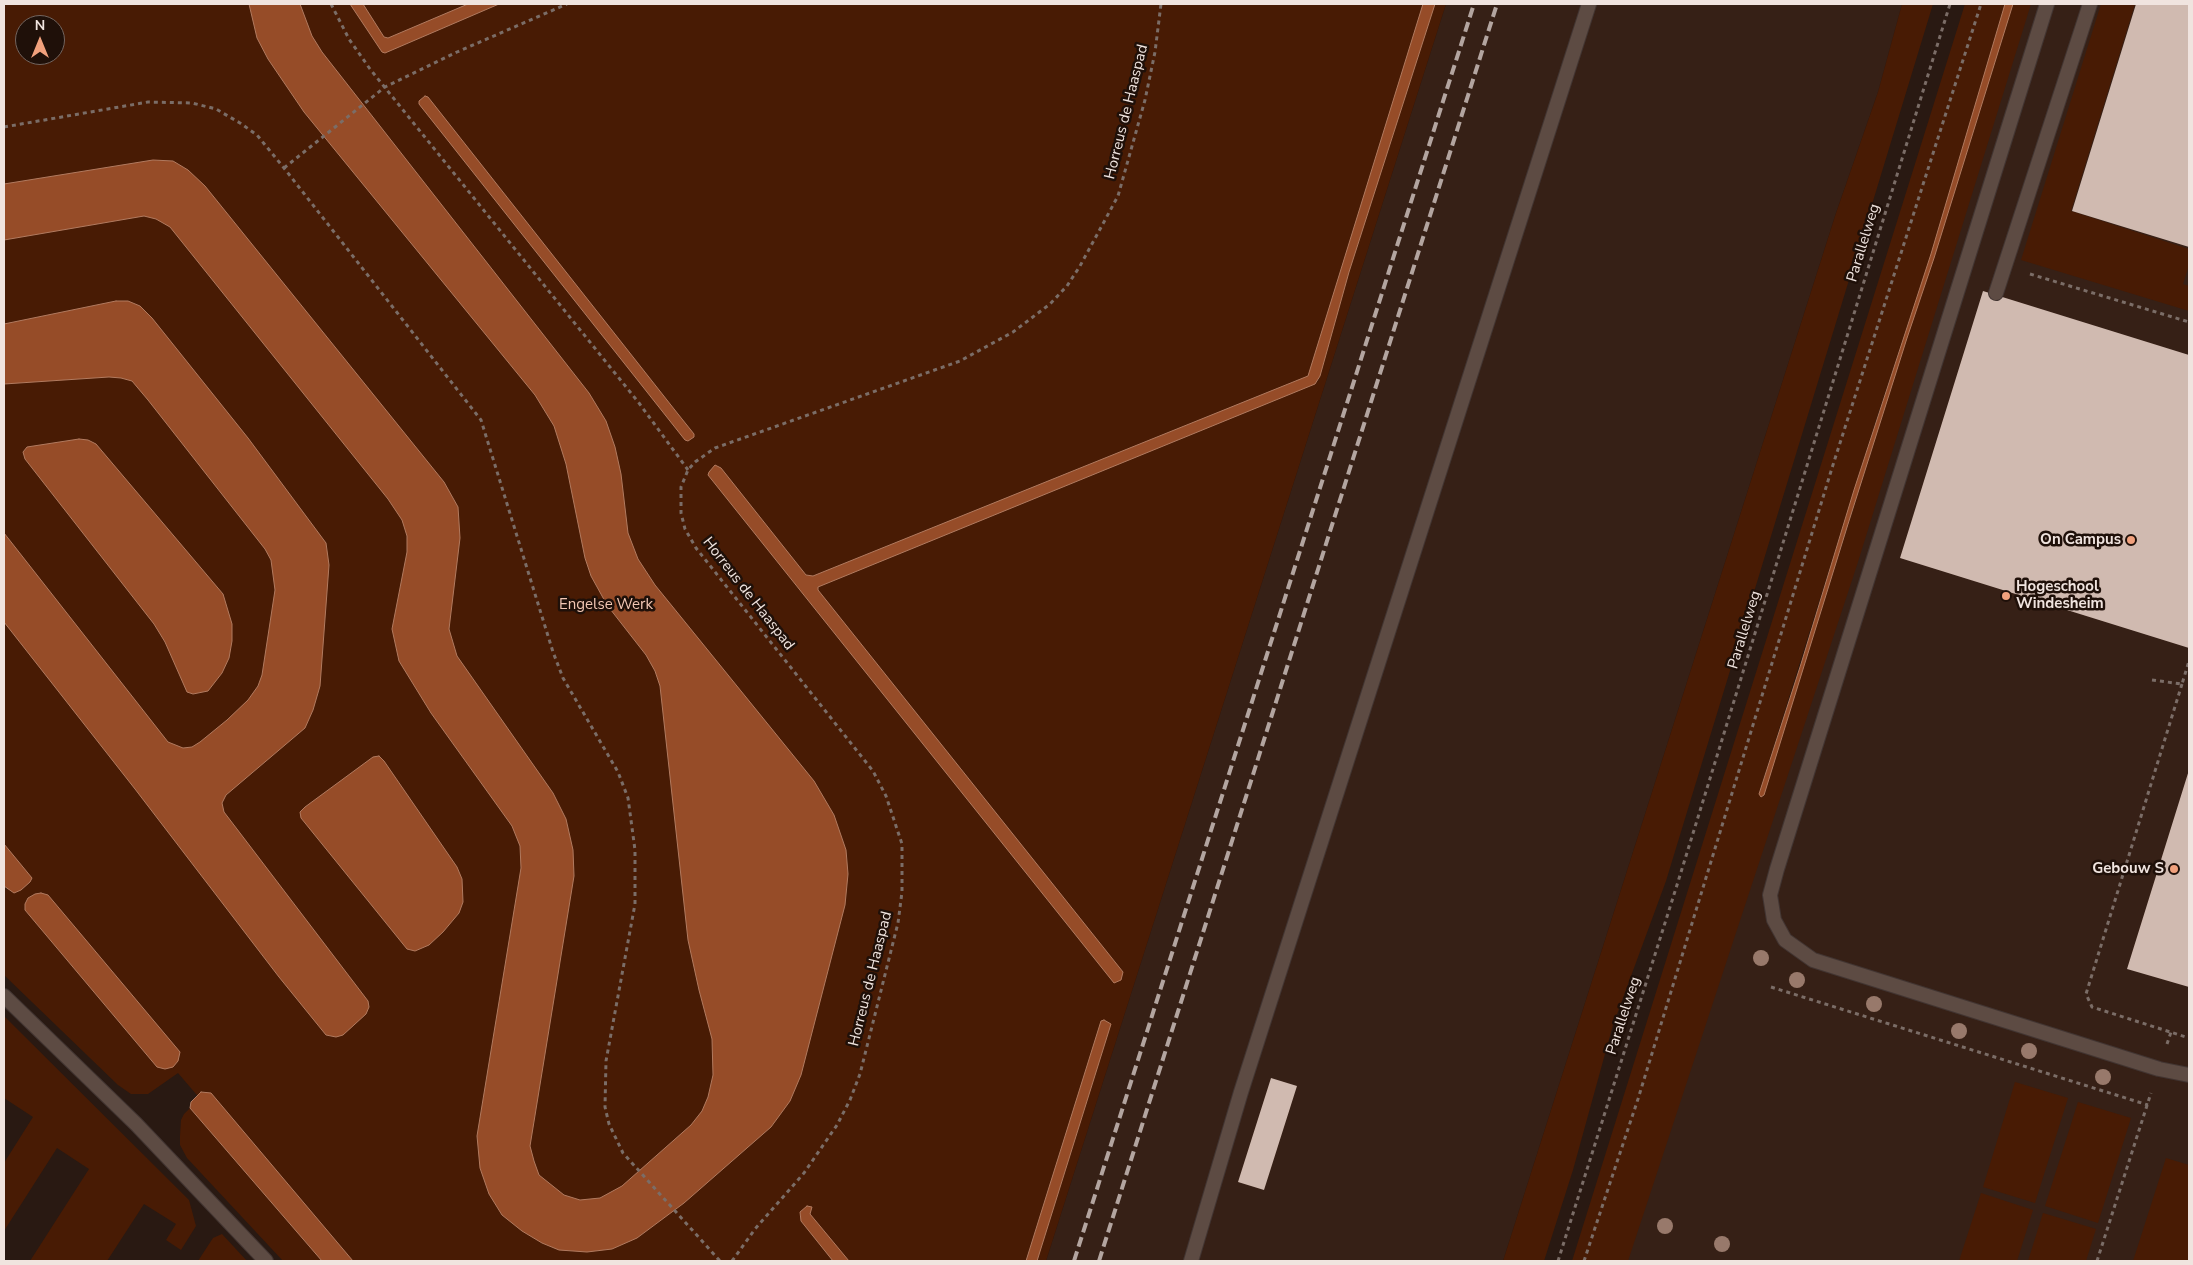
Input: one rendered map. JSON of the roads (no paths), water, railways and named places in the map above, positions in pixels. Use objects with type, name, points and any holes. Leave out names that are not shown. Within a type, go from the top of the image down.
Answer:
[{"type":"lane","points":[[1191,1261],[1244,1082],[1589,4]]},
{"type":"lane","points":[[2047,4],[1770,895],[1774,920],[1785,940],[1813,960],[2189,1077]]},
{"type":"lane","points":[[1996,292],[2090,4]]},
{"type":"lane","points":[[4,996],[136,1124],[266,1261]]},
{"type":"railway","points":[[1074,1261],[1474,4]]},
{"type":"railway","points":[[1099,1261],[1497,4]]},
{"type":"place","name":"On Campus","points":[[2131,540]]},
{"type":"place","name":"Hogeschool Windesheim","points":[[2006,596]]},
{"type":"place","name":"Gebouw S","points":[[2174,869]]},
{"type":"park label","name":"Engelse Werk","points":[[606,605]]}]
